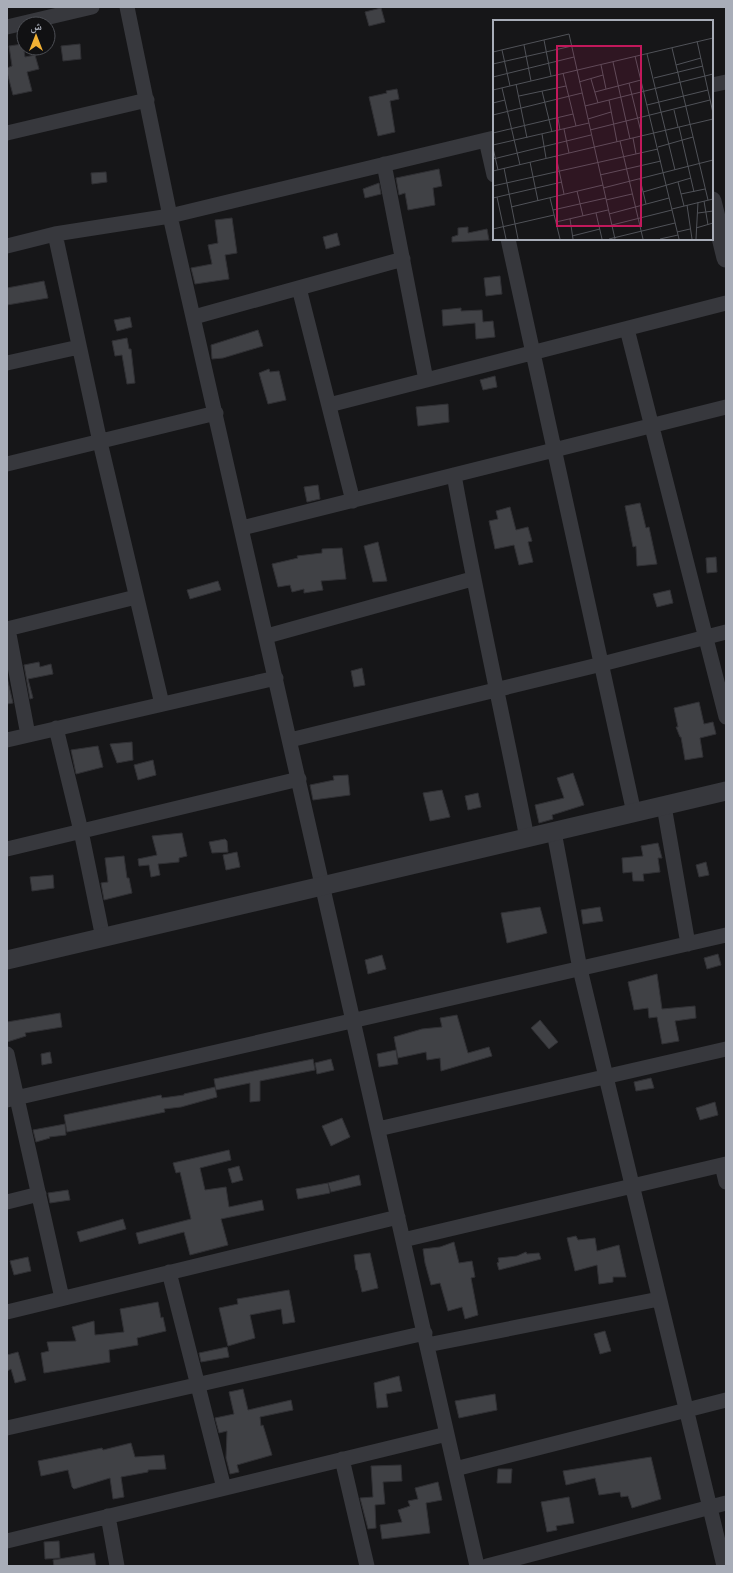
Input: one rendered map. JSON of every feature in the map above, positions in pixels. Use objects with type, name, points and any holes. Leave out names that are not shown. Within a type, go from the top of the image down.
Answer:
[{"type":"street","points":[[7,27],[92,7]]},
{"type":"street","points":[[128,7],[170,216],[267,636],[477,1566]]},
{"type":"street","points":[[713,85],[726,82]]},
{"type":"street","points":[[7,133],[147,100]]},
{"type":"street","points":[[7,246],[55,234],[170,216],[490,139],[493,166]]},
{"type":"street","points":[[384,164],[426,380]]},
{"type":"street","points":[[713,204],[726,258]]},
{"type":"street","points":[[55,234],[100,442],[162,704]]},
{"type":"street","points":[[508,240],[634,813]]},
{"type":"street","points":[[194,317],[403,259]]},
{"type":"street","points":[[299,288],[353,501]]},
{"type":"street","points":[[329,405],[726,303]]},
{"type":"street","points":[[627,328],[726,717]]},
{"type":"street","points":[[7,364],[79,347]]},
{"type":"street","points":[[242,528],[726,407]]},
{"type":"street","points":[[7,464],[216,413]]},
{"type":"street","points":[[454,475],[472,579],[497,689],[527,838]]},
{"type":"street","points":[[267,636],[472,579]]},
{"type":"street","points":[[28,735],[8,629],[136,597]]},
{"type":"street","points":[[290,740],[602,664],[726,632]]},
{"type":"street","points":[[7,740],[276,678]]},
{"type":"street","points":[[56,728],[81,831],[103,938]]},
{"type":"street","points":[[7,849],[299,779]]},
{"type":"street","points":[[7,960],[726,791]]},
{"type":"street","points":[[664,806],[688,944]]},
{"type":"street","points":[[554,832],[580,969],[605,1077],[724,1566]]},
{"type":"street","points":[[12,1098],[726,935]]},
{"type":"street","points":[[378,1129],[726,1049]]},
{"type":"street","points":[[7,1054],[12,1098],[39,1194],[62,1298]]},
{"type":"street","points":[[403,1240],[724,1164],[726,1182]]},
{"type":"street","points":[[7,1202],[39,1194]]},
{"type":"street","points":[[7,1312],[398,1217]]},
{"type":"street","points":[[170,1272],[197,1385],[224,1488]]},
{"type":"street","points":[[7,1428],[197,1385],[426,1339],[659,1299]]},
{"type":"street","points":[[455,1469],[726,1400]]},
{"type":"street","points":[[7,1541],[447,1434]]},
{"type":"street","points":[[342,1460],[367,1566]]},
{"type":"street","points":[[487,1566],[726,1503]]},
{"type":"street","points":[[108,1516],[117,1566]]},
{"type":"building","points":[[381,8],[385,22],[369,26],[365,12]]},
{"type":"building","points":[[80,44],[81,59],[63,61],[61,46]]},
{"type":"building","points":[[16,45],[16,56],[35,56],[39,69],[27,72],[32,91],[13,95],[7,72],[7,68],[12,66],[9,46]]},
{"type":"building","points":[[397,89],[399,99],[390,101],[395,132],[378,136],[369,97]]},
{"type":"building","points":[[439,169],[442,186],[433,188],[435,205],[408,210],[405,193],[399,195],[396,178]]},
{"type":"building","points":[[106,172],[107,182],[92,184],[91,173]]},
{"type":"building","points":[[379,183],[381,194],[365,198],[363,189]]},
{"type":"building","points":[[232,218],[237,253],[225,255],[229,279],[195,284],[191,268],[212,264],[208,245],[218,243],[215,220]]},
{"type":"building","points":[[468,227],[468,233],[487,229],[489,240],[452,242],[452,237],[458,235],[458,228]]},
{"type":"building","points":[[337,233],[340,245],[326,249],[323,237]]},
{"type":"building","points":[[500,276],[502,294],[486,296],[484,278]]},
{"type":"building","points":[[44,281],[48,298],[7,305],[7,288]]},
{"type":"building","points":[[461,308],[461,311],[482,310],[483,322],[493,321],[495,337],[476,339],[475,323],[443,326],[442,310]]},
{"type":"building","points":[[130,317],[132,327],[117,331],[114,320]]},
{"type":"building","points":[[258,330],[263,346],[223,358],[212,359],[211,345]]},
{"type":"building","points":[[127,338],[129,349],[131,349],[135,383],[127,384],[122,355],[115,356],[112,341]]},
{"type":"building","points":[[269,369],[270,372],[279,371],[286,400],[268,404],[259,373]]},
{"type":"building","points":[[495,376],[497,387],[483,390],[480,380]]},
{"type":"building","points":[[448,404],[449,422],[418,426],[416,407]]},
{"type":"building","points":[[318,485],[320,499],[307,502],[304,487]]},
{"type":"building","points":[[640,503],[646,528],[649,527],[657,564],[637,566],[636,546],[633,547],[625,506]]},
{"type":"building","points":[[510,507],[516,530],[528,527],[532,541],[528,542],[533,562],[519,565],[514,545],[495,549],[489,521],[498,519],[496,511]]},
{"type":"building","points":[[378,542],[387,581],[373,582],[364,546]]},
{"type":"building","points":[[342,548],[346,579],[321,581],[323,590],[304,593],[304,589],[292,592],[290,585],[278,587],[272,564],[298,558],[297,556],[322,553],[322,549]]},
{"type":"building","points":[[716,557],[717,572],[707,573],[706,558]]},
{"type":"building","points":[[218,581],[221,590],[190,599],[187,590]]},
{"type":"building","points":[[670,590],[673,603],[657,607],[653,594]]},
{"type":"building","points":[[39,662],[40,667],[51,664],[53,674],[28,679],[33,698],[30,699],[24,665]]},
{"type":"building","points":[[362,668],[365,685],[354,687],[351,671]]},
{"type":"building","points":[[7,677],[13,703],[7,704]]},
{"type":"building","points":[[699,702],[704,724],[713,722],[716,734],[700,738],[703,757],[685,760],[681,737],[676,727],[678,727],[674,708]]},
{"type":"building","points":[[132,742],[133,760],[117,763],[110,744]]},
{"type":"building","points":[[98,746],[103,767],[76,774],[71,750]]},
{"type":"building","points":[[153,760],[156,775],[138,780],[134,765]]},
{"type":"building","points":[[573,773],[584,805],[552,815],[553,819],[539,823],[535,805],[564,798],[557,778]]},
{"type":"building","points":[[348,775],[350,795],[313,800],[310,785],[334,780],[333,776]]},
{"type":"building","points":[[442,790],[450,817],[430,821],[423,793]]},
{"type":"building","points":[[478,793],[481,807],[468,810],[465,796]]},
{"type":"building","points":[[182,833],[187,856],[179,858],[179,862],[158,864],[160,875],[151,877],[149,865],[139,866],[138,859],[157,855],[152,836]]},
{"type":"building","points":[[225,839],[227,841],[228,852],[212,853],[209,842]]},
{"type":"building","points":[[658,843],[662,858],[658,858],[660,872],[643,874],[644,881],[633,881],[632,872],[623,873],[622,858],[643,856],[641,846]]},
{"type":"building","points":[[237,852],[240,867],[226,870],[223,855]]},
{"type":"building","points":[[124,856],[127,878],[129,878],[132,893],[104,900],[101,883],[108,882],[105,858]]},
{"type":"building","points":[[706,862],[709,875],[699,877],[696,865]]},
{"type":"building","points":[[53,875],[54,888],[32,891],[30,877]]},
{"type":"building","points":[[540,907],[547,933],[507,943],[501,913]]},
{"type":"building","points":[[600,907],[603,921],[583,924],[581,910]]},
{"type":"building","points":[[718,954],[721,965],[707,969],[704,958]]},
{"type":"building","points":[[382,955],[386,969],[368,974],[365,960]]},
{"type":"building","points":[[657,974],[662,1009],[695,1006],[696,1018],[675,1021],[679,1041],[662,1044],[657,1017],[649,1018],[648,1008],[634,1010],[628,982]]},
{"type":"building","points":[[60,1013],[62,1027],[25,1033],[26,1036],[7,1042],[7,1022]]},
{"type":"building","points":[[457,1015],[468,1053],[489,1047],[492,1056],[441,1071],[440,1058],[427,1060],[426,1052],[398,1058],[394,1037],[422,1029],[442,1027],[440,1018]]},
{"type":"building","points":[[540,1020],[558,1042],[549,1049],[531,1028]]},
{"type":"building","points":[[396,1050],[398,1064],[379,1067],[377,1054]]},
{"type":"building","points":[[50,1052],[52,1063],[42,1065],[41,1054]]},
{"type":"building","points":[[313,1059],[315,1070],[260,1081],[260,1101],[250,1102],[250,1083],[216,1090],[214,1079]]},
{"type":"building","points":[[331,1059],[334,1070],[317,1074],[315,1063]]},
{"type":"building","points":[[651,1078],[654,1088],[636,1091],[634,1082]]},
{"type":"building","points":[[215,1087],[217,1097],[181,1107],[164,1109],[165,1112],[67,1132],[64,1115],[161,1095],[162,1098],[184,1095]]},
{"type":"building","points":[[715,1102],[718,1115],[700,1120],[696,1108]]},
{"type":"building","points":[[342,1118],[350,1137],[331,1146],[322,1126]]},
{"type":"building","points":[[65,1124],[66,1135],[49,1137],[50,1138],[36,1142],[33,1130]]},
{"type":"building","points":[[229,1150],[231,1160],[200,1168],[205,1190],[226,1187],[229,1207],[262,1200],[264,1210],[221,1219],[228,1245],[190,1255],[184,1232],[139,1244],[136,1233],[191,1219],[180,1172],[176,1173],[173,1163]]},
{"type":"building","points":[[239,1166],[243,1180],[232,1183],[228,1169]]},
{"type":"building","points":[[359,1175],[361,1185],[331,1192],[328,1183]]},
{"type":"building","points":[[328,1183],[330,1193],[298,1199],[296,1189]]},
{"type":"building","points":[[68,1190],[70,1200],[50,1203],[48,1193]]},
{"type":"building","points":[[123,1219],[126,1229],[80,1242],[77,1232]]},
{"type":"building","points":[[576,1236],[578,1240],[595,1238],[597,1251],[619,1245],[626,1277],[613,1277],[613,1282],[599,1284],[597,1265],[575,1271],[567,1238]]},
{"type":"building","points":[[454,1242],[459,1263],[472,1261],[475,1277],[471,1278],[478,1315],[465,1319],[462,1307],[448,1311],[440,1283],[431,1285],[423,1249],[440,1247]]},
{"type":"building","points":[[526,1252],[527,1254],[539,1253],[541,1259],[499,1270],[497,1263],[499,1262],[498,1258],[517,1256]]},
{"type":"building","points":[[370,1253],[378,1288],[362,1292],[356,1270],[354,1255]]},
{"type":"building","points":[[28,1257],[31,1271],[14,1275],[10,1261]]},
{"type":"building","points":[[289,1290],[295,1322],[283,1324],[281,1309],[250,1315],[255,1338],[228,1346],[219,1308],[238,1304],[237,1299]]},
{"type":"building","points":[[158,1302],[161,1318],[163,1317],[166,1331],[137,1338],[138,1345],[109,1350],[110,1362],[44,1373],[41,1353],[49,1351],[47,1342],[76,1341],[72,1327],[94,1321],[95,1335],[124,1332],[120,1309]]},
{"type":"building","points":[[605,1331],[611,1351],[600,1354],[594,1334]]},
{"type":"building","points":[[227,1347],[229,1357],[201,1362],[199,1353]]},
{"type":"building","points":[[18,1352],[26,1380],[15,1383],[11,1369],[7,1371],[7,1355]]},
{"type":"building","points":[[399,1376],[402,1391],[386,1394],[388,1407],[377,1408],[374,1383]]},
{"type":"building","points":[[243,1389],[248,1410],[291,1400],[293,1410],[260,1417],[261,1426],[263,1425],[272,1455],[237,1465],[239,1472],[230,1474],[226,1458],[227,1431],[219,1433],[215,1418],[234,1414],[229,1392]]},
{"type":"building","points":[[495,1394],[497,1410],[459,1418],[455,1401]]},
{"type":"building","points":[[131,1443],[135,1457],[164,1455],[166,1469],[148,1470],[148,1472],[121,1477],[124,1497],[113,1499],[110,1478],[74,1489],[72,1487],[68,1470],[41,1476],[38,1461],[102,1448],[103,1450]]},
{"type":"building","points":[[651,1457],[661,1499],[632,1508],[628,1496],[621,1497],[620,1492],[599,1495],[595,1478],[566,1485],[563,1471]]},
{"type":"building","points":[[401,1465],[402,1481],[383,1482],[385,1504],[375,1505],[376,1528],[368,1529],[360,1498],[373,1497],[371,1466]]},
{"type":"building","points":[[498,1469],[512,1469],[511,1483],[497,1483]]},
{"type":"building","points":[[438,1482],[442,1500],[426,1503],[430,1533],[382,1539],[380,1525],[402,1522],[398,1510],[410,1506],[408,1501],[418,1499],[415,1488]]},
{"type":"building","points":[[569,1497],[574,1523],[556,1526],[557,1530],[547,1532],[541,1502]]},
{"type":"building","points":[[59,1541],[60,1558],[45,1559],[44,1542]]},
{"type":"building","points":[[94,1553],[96,1566],[54,1566],[53,1560]]}]
